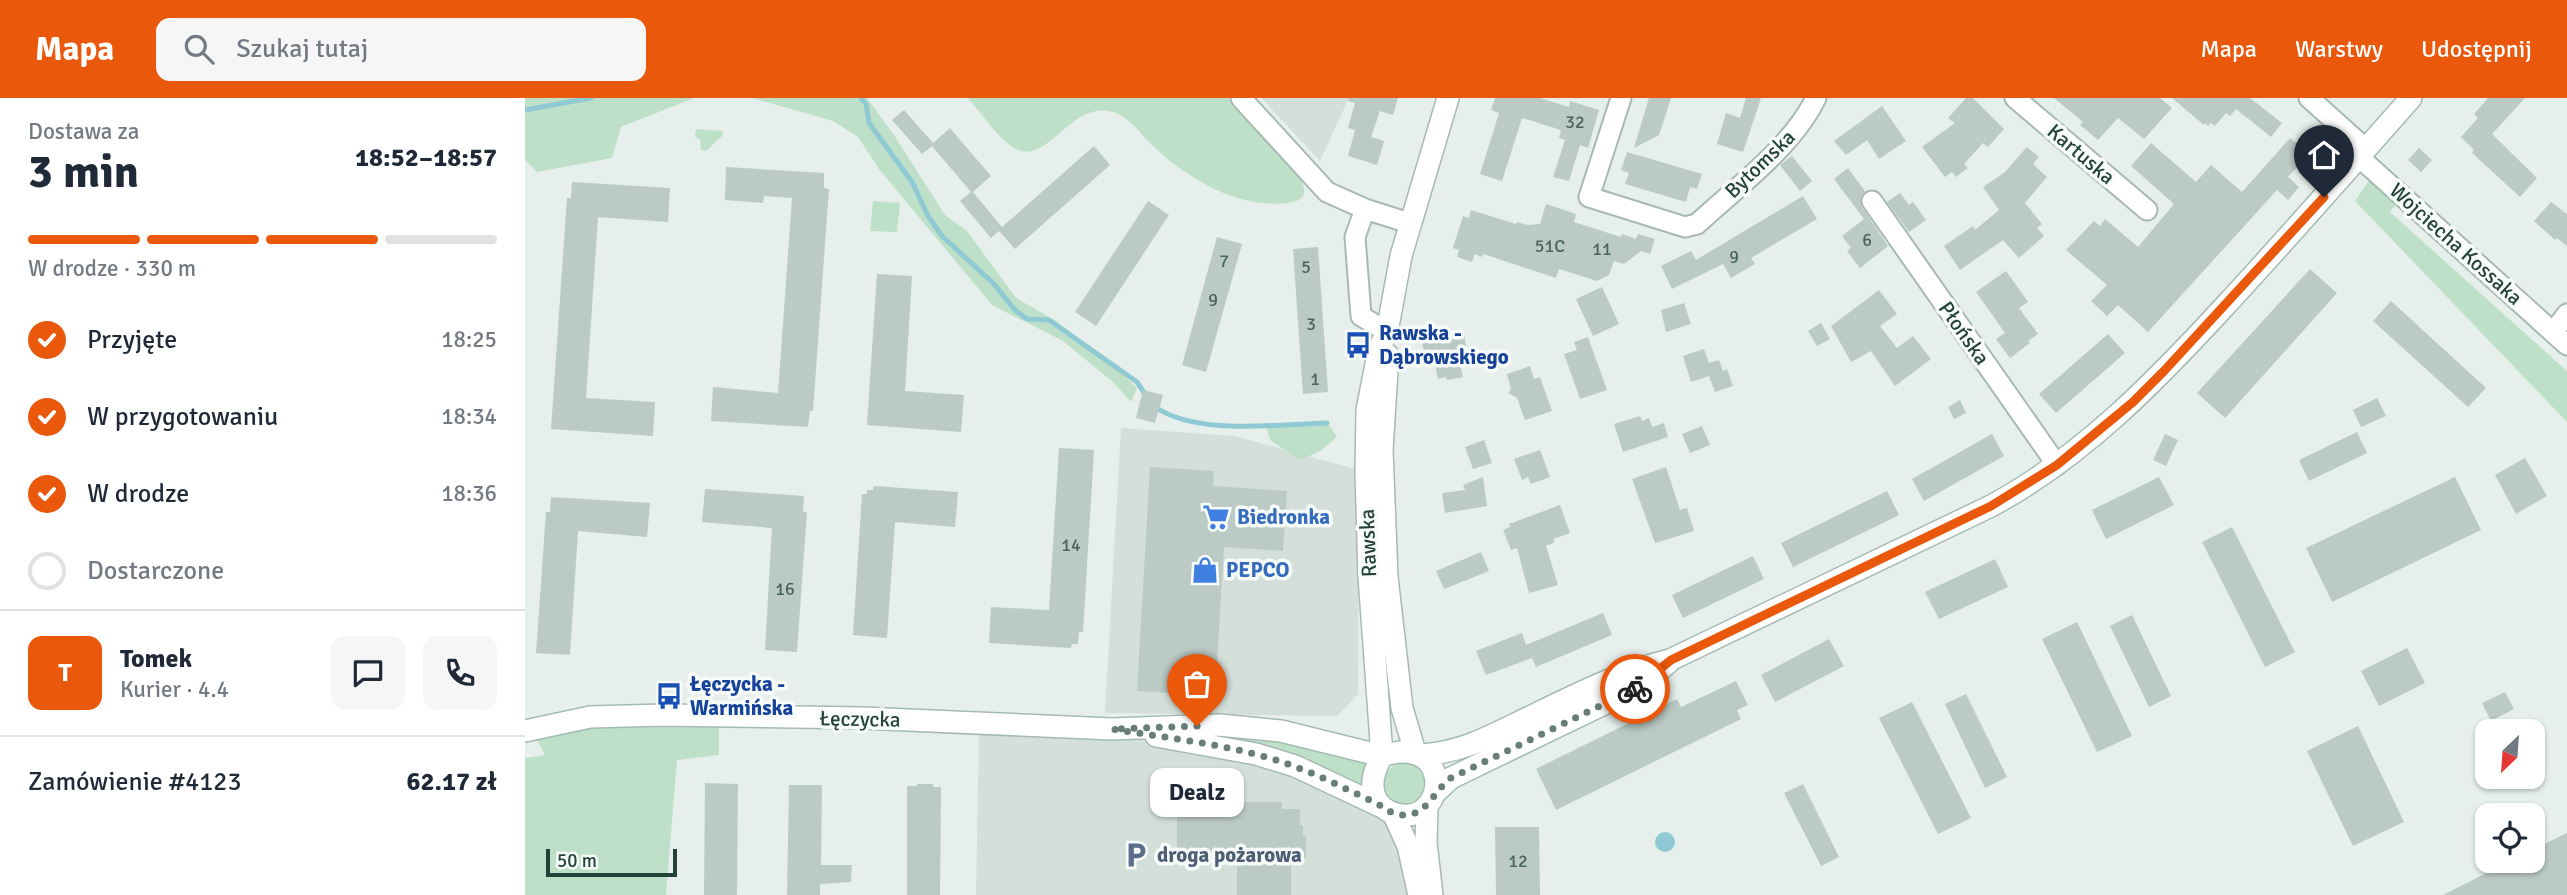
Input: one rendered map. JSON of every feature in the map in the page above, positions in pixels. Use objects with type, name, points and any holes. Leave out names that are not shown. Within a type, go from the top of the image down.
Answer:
[{"type":"main road","name":"Rawska","points":[[1419,754],[1402,708],[1389,604],[1382,450],[1388,369],[1387,332],[1409,223],[1448,98]]},
{"type":"main road","points":[[1419,895],[1408,846],[1387,810],[1374,795],[1376,767],[1382,756],[1395,752],[1419,754],[1461,749],[1601,682],[1637,668],[1671,660],[1991,506],[2057,465],[2133,402],[2164,371],[2273,255],[2411,98]]},
{"type":"main road","name":"Rawska","points":[[1382,756],[1370,596],[1366,432],[1370,387],[1379,349],[1387,332]]},
{"type":"main road","points":[[1387,810],[1411,814],[1431,799],[1451,778],[1641,686],[1671,660]]},
{"type":"main road","name":"Łęczycka","points":[[525,732],[590,718],[663,715],[862,718],[1112,729],[1219,725],[1263,727],[1382,756]]},
{"type":"main road","name":"Łęczycka","points":[[1112,729],[1256,754],[1295,766],[1387,810]]},
{"type":"main road","points":[[1419,754],[1434,772],[1425,831],[1432,895]]},
{"type":"street","points":[[1241,98],[1327,192],[1365,209],[1409,223]]},
{"type":"street","name":"Bytomska","points":[[1621,98],[1589,197],[1685,227],[1697,224],[1800,126],[1816,98]]},
{"type":"street","name":"Kartuska","points":[[2015,98],[2147,210]]},
{"type":"street","name":"Wojciecha Kossaka","points":[[2309,98],[2362,153],[2560,338],[2567,314]]},
{"type":"street","name":"Płońska","points":[[1872,201],[2057,465]]},
{"type":"street","points":[[1365,209],[1355,237],[1361,316],[1387,332]]},
{"type":"shaded area","points":[[1261,98],[1349,98],[1320,161]]},
{"type":"shaded area","points":[[1121,428],[1234,436],[1359,470],[1358,694],[1337,716],[1105,713]]},
{"type":"shaded area","points":[[979,733],[1116,737],[1258,759],[1380,816],[1395,833],[1414,895],[976,895]]},
{"type":"green space","points":[[525,98],[694,98],[621,127],[612,158],[537,172],[525,160]]},
{"type":"green space","points":[[752,98],[867,98],[945,215],[967,231],[1016,298],[1056,321],[1112,364],[1137,388],[1131,402],[1114,383],[1063,341],[992,305],[879,169],[858,137],[833,121]]},
{"type":"green space","points":[[968,98],[1230,98],[1300,178],[1304,193],[1298,201],[1274,204],[1255,202],[1217,190],[1182,170],[1130,122],[1113,112],[1097,111],[1083,115],[1036,150],[1024,151],[1005,141]]},
{"type":"green space","points":[[696,129],[723,131],[722,136],[706,151],[701,150],[700,140],[695,137]]},
{"type":"green space","points":[[2370,179],[2397,203],[2390,212],[2567,371],[2567,422],[2355,201]]},
{"type":"green space","points":[[873,201],[900,203],[897,232],[870,231]]},
{"type":"green space","points":[[1327,423],[1337,436],[1319,451],[1298,459],[1270,440],[1266,425]]},
{"type":"green space","points":[[719,726],[719,755],[677,760],[666,895],[525,895],[525,758],[545,755],[536,738],[586,727]]},
{"type":"green space","points":[[1183,731],[1248,731],[1371,760],[1366,789]]},
{"type":"green space","points":[[1404,763],[1418,769],[1424,783],[1418,797],[1404,803],[1390,797],[1384,783],[1390,769]]},
{"type":"water","points":[[1661,832],[1669,832],[1675,842],[1669,852],[1661,852],[1655,846],[1655,838]]},
{"type":"building","points":[[1349,98],[1398,98],[1393,115],[1380,111],[1371,137],[1384,141],[1377,165],[1348,156],[1355,130],[1348,128],[1355,103],[1348,101]]},
{"type":"building","points":[[1495,98],[1540,98],[1569,107],[1570,101],[1599,110],[1588,148],[1580,145],[1569,181],[1553,177],[1565,140],[1559,138],[1561,130],[1522,118],[1502,181],[1480,174],[1499,113],[1491,110]]},
{"type":"building","points":[[1649,98],[1671,98],[1659,135],[1634,148]]},
{"type":"building","points":[[1746,98],[1761,98],[1743,152],[1717,144],[1726,113],[1740,118]]},
{"type":"building","points":[[1966,98],[1973,98],[2004,129],[1988,147],[1983,143],[1964,164],[1968,168],[1956,177],[1952,172],[1945,177],[1922,147],[1955,123],[1948,118]]},
{"type":"building","points":[[2054,98],[2160,98],[2172,108],[2144,139],[2118,118],[2098,140],[2080,125],[2083,122]]},
{"type":"building","points":[[2172,98],[2250,98],[2282,123],[2271,137],[2236,109],[2230,116],[2226,113],[2215,126],[2211,123],[2208,126]]},
{"type":"building","points":[[2488,98],[2525,98],[2492,134],[2537,178],[2520,197],[2472,153],[2474,150],[2461,137],[2478,118],[2474,114]]},
{"type":"building","points":[[1882,106],[1906,141],[1879,159],[1867,140],[1846,155],[1834,141]]},
{"type":"building","points":[[904,110],[933,143],[950,128],[991,176],[973,192],[1002,227],[1094,146],[1110,165],[1015,249],[999,231],[991,238],[960,201],[971,192],[932,146],[922,154],[892,120]]},
{"type":"building","points":[[2290,138],[2309,154],[2288,177],[2299,187],[2288,200],[2277,190],[2148,332],[2118,305],[2107,316],[2091,301],[2107,285],[2066,250],[2094,221],[2100,226],[2105,219],[2138,247],[2174,204],[2131,166],[2151,143],[2196,182],[2211,165],[2242,192]]},
{"type":"building","points":[[2027,147],[2039,157],[2033,164],[2047,177],[2025,203],[2042,224],[2037,228],[2044,236],[2019,258],[2003,240],[1960,270],[1944,246],[1973,226],[1975,230],[1999,210],[1983,187],[2005,172]]},
{"type":"building","points":[[2419,148],[2432,160],[2421,172],[2408,160]]},
{"type":"building","points":[[1627,152],[1702,174],[1697,189],[1690,187],[1686,202],[1625,184],[1629,173],[1621,170]]},
{"type":"building","points":[[1792,156],[1812,181],[1800,191],[1780,165]]},
{"type":"building","points":[[726,167],[824,173],[824,188],[829,189],[813,411],[810,411],[808,427],[711,421],[713,387],[778,393],[792,198],[764,196],[763,203],[725,200]]},
{"type":"building","points":[[1848,168],[1865,191],[1861,196],[1862,207],[1888,246],[1860,268],[1847,251],[1851,248],[1842,236],[1864,219],[1834,179]]},
{"type":"building","points":[[572,182],[670,188],[668,222],[598,217],[586,398],[655,402],[653,436],[551,429],[567,198],[571,198]]},
{"type":"building","points":[[1900,193],[1909,205],[1913,202],[1926,220],[1909,232],[1887,202]]},
{"type":"building","points":[[1803,196],[1817,219],[1751,258],[1755,264],[1731,278],[1723,264],[1672,289],[1661,266],[1691,251],[1696,260]]},
{"type":"building","points":[[1148,201],[1169,215],[1096,326],[1075,312]]},
{"type":"building","points":[[2551,202],[2567,214],[2567,246],[2557,238],[2555,240],[2534,221]]},
{"type":"building","points":[[1546,204],[1576,214],[1574,222],[1621,237],[1622,234],[1636,239],[1638,234],[1655,239],[1650,254],[1641,251],[1624,264],[1614,261],[1609,275],[1597,281],[1559,269],[1556,278],[1483,254],[1482,257],[1475,254],[1472,262],[1457,257],[1459,250],[1453,248],[1463,216],[1469,218],[1471,210],[1528,225],[1540,224]]},
{"type":"building","points":[[1217,237],[1242,244],[1206,372],[1182,365]]},
{"type":"building","points":[[1318,247],[1328,392],[1303,394],[1293,249]]},
{"type":"building","points":[[2310,269],[2337,293],[2225,418],[2197,393]]},
{"type":"building","points":[[2006,271],[2028,302],[2019,308],[2038,334],[2010,358],[1996,339],[2005,333],[1976,292]]},
{"type":"building","points":[[877,274],[912,276],[905,391],[964,395],[961,432],[867,425]]},
{"type":"building","points":[[1602,287],[1619,324],[1593,336],[1576,299]]},
{"type":"building","points":[[1879,290],[1897,314],[1880,326],[1897,348],[1913,336],[1931,359],[1895,386],[1871,351],[1851,362],[1831,326]]},
{"type":"building","points":[[2391,301],[2486,388],[2468,407],[2373,321]]},
{"type":"building","points":[[1684,303],[1691,324],[1666,332],[1661,310]]},
{"type":"building","points":[[1821,323],[1830,339],[1817,346],[1808,331]]},
{"type":"building","points":[[1464,333],[1466,346],[1461,348],[1464,359],[1459,360],[1463,377],[1438,379],[1435,365],[1427,367],[1422,343]]},
{"type":"building","points":[[2108,334],[2125,353],[2056,413],[2039,394]]},
{"type":"building","points":[[1588,337],[1607,390],[1580,399],[1564,354],[1577,350],[1574,342]]},
{"type":"building","points":[[1704,349],[1709,363],[1719,360],[1723,371],[1727,369],[1733,386],[1715,392],[1709,376],[1691,382],[1683,356]]},
{"type":"building","points":[[1530,366],[1534,379],[1540,377],[1552,411],[1525,420],[1517,398],[1508,393],[1511,389],[1507,374]]},
{"type":"building","points":[[1143,390],[1163,395],[1155,423],[1136,418]]},
{"type":"building","points":[[2377,398],[2386,416],[2361,427],[2353,410]]},
{"type":"building","points":[[1960,400],[1966,413],[1954,419],[1948,407]]},
{"type":"building","points":[[1640,416],[1642,421],[1649,418],[1652,427],[1664,423],[1668,437],[1623,452],[1614,424]]},
{"type":"building","points":[[1702,426],[1710,445],[1690,453],[1682,434]]},
{"type":"building","points":[[2357,432],[2367,453],[2309,481],[2299,460]]},
{"type":"building","points":[[1992,434],[2004,456],[1924,501],[1912,479]]},
{"type":"building","points":[[2165,434],[2178,440],[2166,466],[2153,460]]},
{"type":"building","points":[[1484,440],[1492,463],[1473,469],[1465,447]]},
{"type":"building","points":[[1059,448],[1094,450],[1083,632],[1079,632],[1078,644],[1072,644],[1071,648],[989,643],[991,607],[1049,610]]},
{"type":"building","points":[[1540,450],[1550,477],[1531,484],[1528,477],[1522,480],[1514,459]]},
{"type":"building","points":[[2525,458],[2547,496],[2516,514],[2495,475]]},
{"type":"building","points":[[1150,467],[1214,471],[1213,486],[1287,491],[1283,551],[1224,547],[1215,696],[1137,691]]},
{"type":"building","points":[[1666,467],[1680,510],[1687,508],[1694,531],[1655,543],[1632,479]]},
{"type":"building","points":[[1483,477],[1487,506],[1445,513],[1442,493],[1465,490],[1463,485]]},
{"type":"building","points":[[2159,477],[2174,505],[2106,539],[2092,510]]},
{"type":"building","points":[[2455,477],[2481,530],[2332,602],[2306,548]]},
{"type":"building","points":[[874,486],[958,492],[955,527],[895,522],[887,638],[853,635],[862,494],[873,490]]},
{"type":"building","points":[[705,489],[804,496],[803,512],[807,512],[797,652],[765,650],[772,528],[702,522]]},
{"type":"building","points":[[1887,491],[1899,515],[1793,567],[1781,543]]},
{"type":"building","points":[[551,497],[650,503],[647,537],[578,531],[570,655],[536,653],[546,512],[550,512]]},
{"type":"building","points":[[1560,505],[1570,533],[1553,539],[1555,542],[1546,546],[1558,585],[1529,593],[1517,548],[1511,550],[1503,530],[1510,527],[1509,524]]},
{"type":"building","points":[[2232,527],[2295,652],[2265,667],[2202,542]]},
{"type":"building","points":[[1481,552],[1489,571],[1444,589],[1436,571]]},
{"type":"building","points":[[1753,556],[1764,579],[1683,618],[1672,595]]},
{"type":"building","points":[[1995,559],[2008,587],[1939,619],[1925,592]]},
{"type":"building","points":[[1603,613],[1612,635],[1536,667],[1532,658],[1486,675],[1476,651],[1522,633],[1526,645]]},
{"type":"building","points":[[2132,615],[2171,696],[2149,707],[2110,626]]},
{"type":"building","points":[[2077,622],[2132,736],[2097,752],[2042,639]]},
{"type":"building","points":[[1829,639],[1844,666],[1775,702],[1761,675]]},
{"type":"building","points":[[2407,648],[2425,683],[2379,706],[2361,671]]},
{"type":"building","points":[[1736,681],[1748,705],[1737,710],[1741,719],[1556,810],[1536,769],[1677,699],[1681,707]]},
{"type":"building","points":[[2505,692],[2514,709],[2490,719],[2482,703]]},
{"type":"building","points":[[1966,694],[2007,777],[1985,788],[1945,704]]},
{"type":"building","points":[[1912,702],[1971,818],[1938,834],[1879,718]]},
{"type":"building","points":[[2358,726],[2404,822],[2353,846],[2307,751]]},
{"type":"building","points":[[705,783],[738,784],[737,895],[704,895]]},
{"type":"building","points":[[917,784],[941,787],[940,895],[907,895],[907,786]]},
{"type":"building","points":[[1803,784],[1839,857],[1821,866],[1784,793]]},
{"type":"building","points":[[789,785],[822,785],[821,865],[852,865],[851,882],[820,884],[820,895],[787,895]]},
{"type":"building","points":[[1195,802],[1282,802],[1282,809],[1300,809],[1300,825],[1303,825],[1303,836],[1306,836],[1306,858],[1291,858],[1291,895],[1237,895],[1237,857],[1177,858],[1177,810],[1195,810]]},
{"type":"building","points":[[1495,827],[1539,827],[1540,895],[1496,895]]},
{"type":"building","points":[[2567,833],[2567,895],[2443,895],[2486,873],[2545,873],[2545,844]]},
{"type":"waterway","points":[[525,110],[591,98]]},
{"type":"waterway","points":[[861,98],[866,104],[869,123],[912,182],[928,216],[942,236],[994,284],[1014,309],[1027,319],[1049,320],[1137,382],[1147,397]]},
{"type":"waterway","points":[[1155,407],[1173,416],[1215,425],[1327,423]]},
{"type":"way so far","points":[[1197,726],[1112,729],[1256,754],[1295,766],[1393,814],[1402,815],[1420,811],[1427,806],[1435,793],[1451,778],[1635,689]]},
{"type":"place","name":"Rawska - Dąbrowskiego","points":[[1358,345]]},
{"type":"place","name":"Biedronka","points":[[1216,517]]},
{"type":"place","name":"PEPCO","points":[[1205,570]]},
{"type":"place","name":"Łęczycka - Warmińska","points":[[669,696]]},
{"type":"place","name":"Dealz","points":[[1197,726]]},
{"type":"place","name":"droga pożarowa","points":[[1136,855]]},
{"type":"route","points":[[1635,689],[1671,660],[1991,506],[2035,481],[2133,402],[2273,255],[2324,197]]}]
